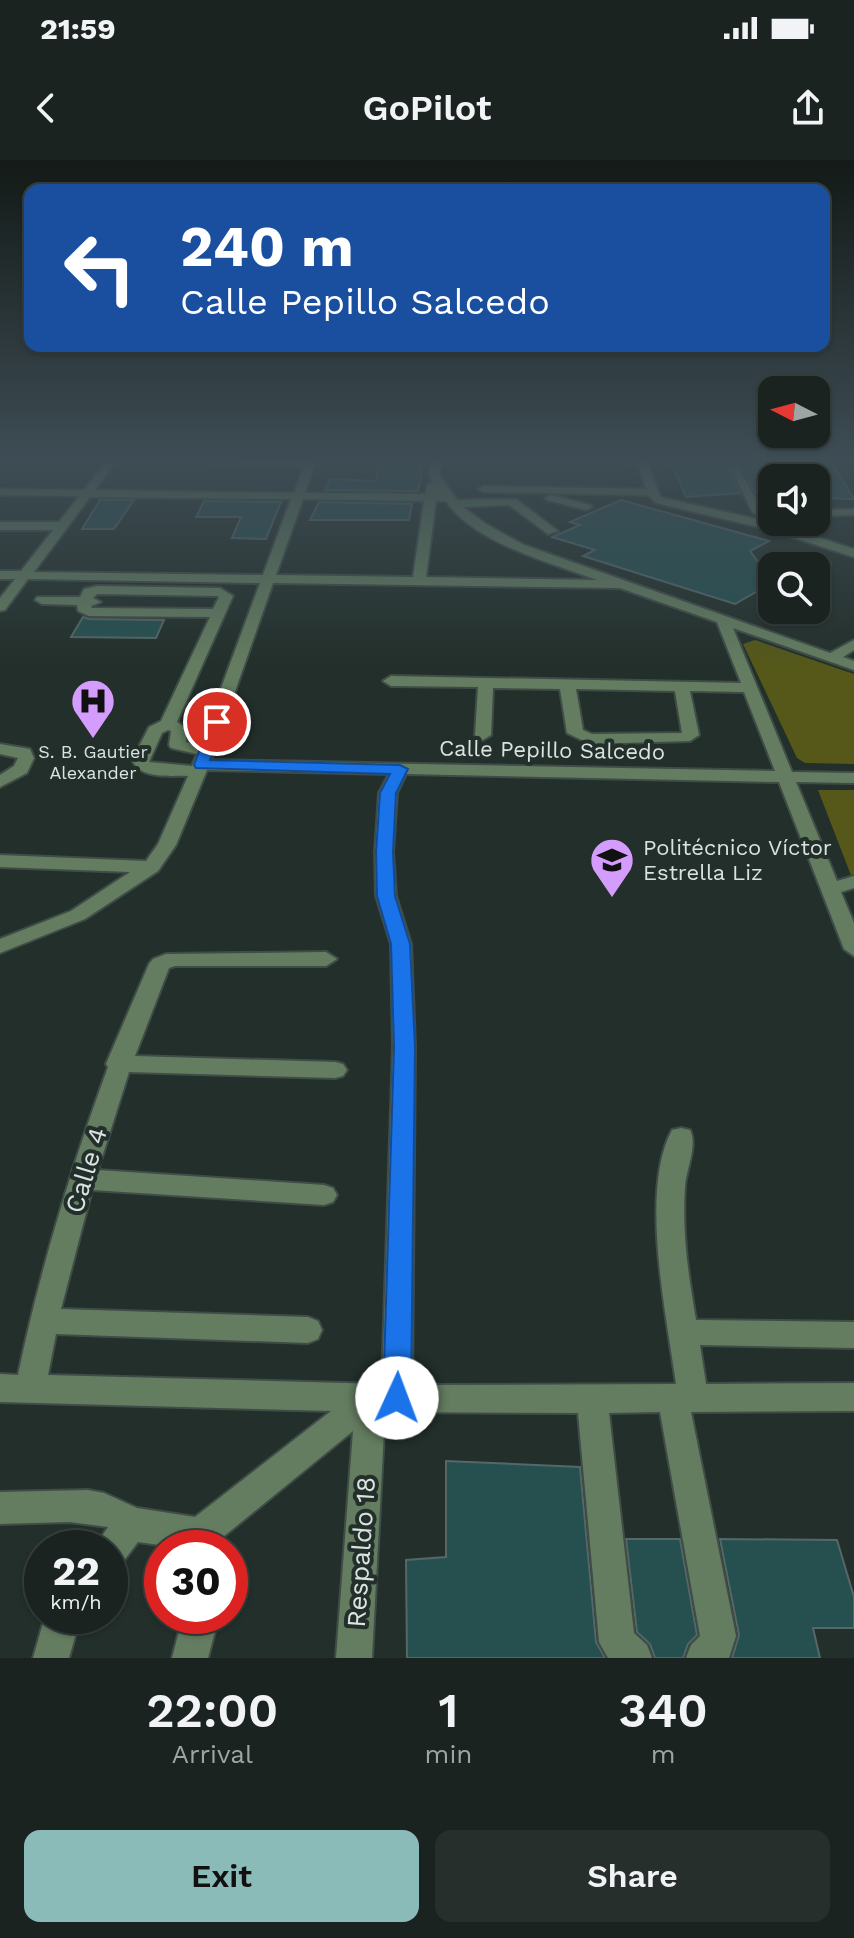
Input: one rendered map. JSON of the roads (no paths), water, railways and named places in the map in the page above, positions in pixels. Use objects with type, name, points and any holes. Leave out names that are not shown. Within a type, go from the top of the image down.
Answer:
[{"type":"street","points":[[0,607],[60,528]]},
{"type":"street","points":[[1,948],[78,915],[151,867],[167,845],[202,762],[287,528]]},
{"type":"street","points":[[419,581],[425,528]]},
{"type":"street","points":[[485,528],[520,548],[854,666]]},
{"type":"street","points":[[548,528],[552,531]]},
{"type":"street","points":[[776,528],[854,553]]},
{"type":"street","points":[[819,552],[826,545]]},
{"type":"street","points":[[0,575],[622,584]]},
{"type":"street","points":[[202,762],[177,745],[180,729],[168,724],[226,596],[220,592],[97,590],[89,592],[83,601],[83,608],[89,612],[219,609]]},
{"type":"street","points":[[42,600],[83,601]]},
{"type":"street","points":[[723,620],[854,949]]},
{"type":"street","points":[[831,658],[854,644]]},
{"type":"street","points":[[391,681],[750,688]]},
{"type":"street","points":[[483,735],[486,683]]},
{"type":"street","points":[[567,683],[575,733],[590,739],[684,738],[691,735],[681,685]]},
{"type":"street","name":"Calle Pepillo Salcedo","points":[[168,724],[155,730],[140,760],[142,765],[150,769],[202,762],[854,778]]},
{"type":"street","points":[[0,749],[15,749],[24,753],[26,758],[21,769],[0,782]]},
{"type":"street","name":"Respaldo 18","points":[[354,1658],[384,1398],[404,1047],[401,944],[386,896],[384,852],[388,793],[400,769]]},
{"type":"street","points":[[0,861],[151,867]]},
{"type":"street","points":[[830,889],[854,882]]},
{"type":"street","name":"Calle 4","points":[[30,1389],[43,1321],[82,1179],[118,1064],[160,964],[166,960],[326,959]]},
{"type":"street","points":[[118,1064],[335,1070]]},
{"type":"street","points":[[681,1137],[672,1181],[669,1237],[684,1332],[683,1398],[718,1636],[715,1648],[704,1658]]},
{"type":"street","points":[[82,1179],[324,1195]]},
{"type":"street","points":[[43,1321],[308,1330]]},
{"type":"street","points":[[684,1332],[854,1335]]},
{"type":"street","points":[[0,1388],[384,1398],[854,1397]]},
{"type":"street","points":[[216,1530],[384,1398]]},
{"type":"street","points":[[592,1399],[617,1642],[634,1658]]},
{"type":"street","points":[[0,1508],[100,1507],[121,1514],[131,1524],[156,1530]]},
{"type":"street","points":[[126,1530],[131,1524]]},
{"type":"street","points":[[51,1658],[58,1634]]},
{"type":"street","points":[[190,1658],[196,1634]]},
{"type":"place","name":"S. B. Gautier Alexander","points":[[93,740]]},
{"type":"place","name":"Politécnico Víctor Estrella Liz","points":[[612,899]]}]
